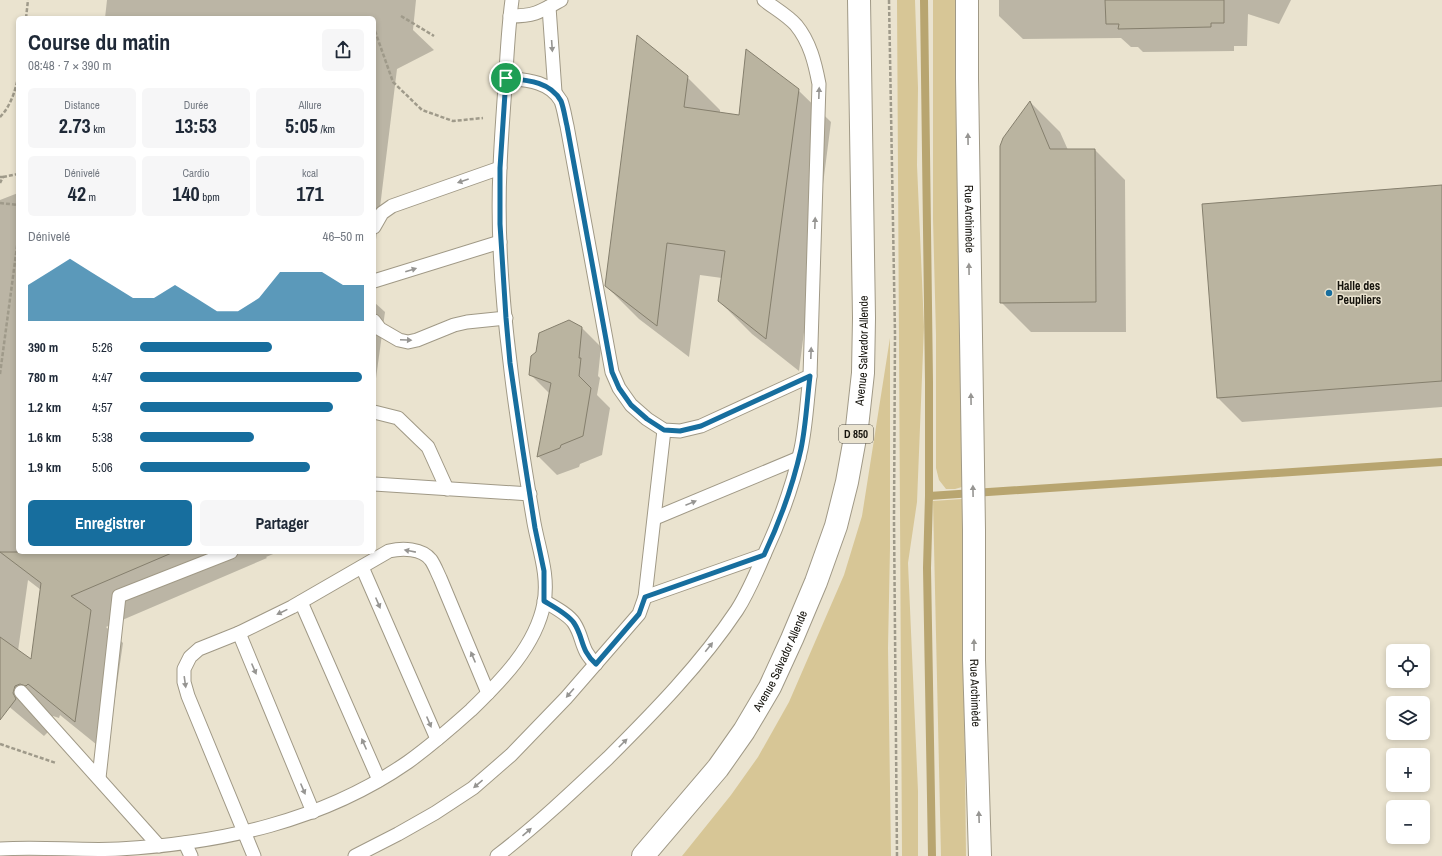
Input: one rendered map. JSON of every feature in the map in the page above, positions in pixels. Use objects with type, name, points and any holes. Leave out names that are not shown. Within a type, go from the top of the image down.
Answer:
[{"type":"main road","name":"Avenue Salvador Allende","points":[[643,856],[718,768],[744,731],[770,687],[816,582],[836,526],[847,482],[857,427],[863,373],[864,318],[859,0]]},
{"type":"main road","name":"Rue Archimède","points":[[967,0],[974,530],[974,660],[980,856]]},
{"type":"main road","name":"Avenue Salvador Allende","points":[[628,856],[672,821]]},
{"type":"lane","points":[[0,849],[19,848],[116,852],[147,851],[159,846],[185,843],[245,832],[286,822],[313,812],[347,797],[379,780],[409,761],[437,739],[488,693],[513,664],[535,632],[541,616],[544,601],[544,571],[530,494],[510,363],[500,242],[500,168],[512,0]]},
{"type":"lane","points":[[510,16],[527,16],[540,12],[561,0]]},
{"type":"lane","points":[[497,856],[517,841],[584,781],[658,707],[712,644],[738,609],[749,589],[784,507],[799,458],[805,427],[810,376],[819,84],[815,63],[808,44],[795,24],[764,0]]},
{"type":"lane","points":[[549,7],[555,92]]},
{"type":"lane","points":[[506,78],[543,84],[555,92],[561,102],[567,126],[612,372],[619,388],[631,405],[647,419],[664,430],[680,431],[701,426],[810,376]]},
{"type":"lane","points":[[376,224],[382,213],[392,206],[500,168]]},
{"type":"lane","points":[[376,280],[500,242]]},
{"type":"lane","points":[[376,324],[380,329],[399,340],[408,342],[417,340],[454,325],[467,322],[506,318]]},
{"type":"lane","points":[[376,412],[398,418],[428,447],[447,489]]},
{"type":"lane","points":[[355,856],[398,834],[473,788],[512,755],[566,698],[639,614],[645,597],[664,430]]},
{"type":"lane","points":[[655,518],[799,458]]},
{"type":"lane","points":[[376,484],[530,494]]},
{"type":"lane","points":[[254,856],[188,696],[184,682],[184,668],[190,657],[199,649],[238,633],[301,602],[389,551],[398,549],[408,550],[428,556],[432,561],[488,693]]},
{"type":"lane","points":[[98,778],[119,596],[226,554]]},
{"type":"lane","points":[[645,597],[764,555]]},
{"type":"lane","points":[[362,567],[437,739]]},
{"type":"lane","points":[[544,601],[574,623],[584,650],[596,664]]},
{"type":"lane","points":[[301,602],[379,780]]},
{"type":"lane","points":[[238,633],[313,812]]},
{"type":"lane","points":[[21,692],[159,846]]},
{"type":"lane","points":[[185,843],[191,856]]},
{"type":"path","points":[[26,16],[28,0]]},
{"type":"path","points":[[889,0],[896,334],[894,608],[897,856]]},
{"type":"path","points":[[401,16],[434,36]]},
{"type":"path","points":[[376,34],[393,82],[422,110],[453,121],[503,115]]},
{"type":"path","points":[[0,117],[5,113],[11,101],[16,85]]},
{"type":"path","points":[[0,183],[1,177],[16,174]]},
{"type":"path","points":[[0,203],[16,205]]},
{"type":"path","points":[[0,374],[16,254]]},
{"type":"path","points":[[0,744],[57,764]]},
{"type":"shaded area","points":[[897,0],[915,0],[918,88],[917,165],[924,327],[917,502],[908,563],[918,791],[918,856],[902,856]]},
{"type":"shaded area","points":[[933,0],[958,0],[964,479],[962,487],[955,489],[946,489],[939,480],[936,468],[936,335],[933,219]]},
{"type":"shaded area","points":[[890,338],[890,548],[888,648],[891,856],[682,856],[731,795],[758,757],[789,702],[844,575],[862,516]]},
{"type":"shaded area","points":[[962,499],[966,856],[941,856],[933,501]]},
{"type":"building","points":[[1105,0],[1224,0],[1224,23],[1211,23],[1211,27],[1118,29],[1119,24],[1106,24]]},
{"type":"building","points":[[637,35],[688,76],[684,107],[739,115],[746,49],[799,89],[766,339],[718,301],[725,251],[667,243],[657,326],[605,286]]},
{"type":"building","points":[[1030,101],[1050,149],[1095,149],[1096,302],[1000,303],[1000,146],[1003,138]]},
{"type":"building","name":"Halle des Peupliers","points":[[1442,185],[1442,381],[1217,398],[1202,204]]},
{"type":"building","points":[[569,320],[582,327],[579,376],[591,388],[583,436],[561,445],[560,448],[537,457],[551,383],[529,375],[531,356],[536,352],[539,333]]},
{"type":"building","points":[[0,552],[16,552],[16,554],[169,554],[71,596],[91,610],[75,722],[28,684],[26,686],[20,684],[15,686],[13,693],[16,699],[0,720],[0,637],[31,659],[41,583]]},
{"type":"waterway","points":[[924,0],[929,382],[929,496],[927,568],[932,856]]},
{"type":"waterway","points":[[929,496],[1442,462]]},
{"type":"place","name":"Halle des Peupliers","points":[[1329,293]]},
{"type":"route","points":[[506,78],[543,84],[555,92],[561,102],[567,126],[612,372],[619,388],[631,405],[647,419],[664,430],[680,431],[701,426],[810,376],[805,427],[799,458],[784,507],[764,555],[645,597],[639,614],[596,664],[584,650],[574,623],[544,601],[545,586],[542,556],[535,528],[510,363],[500,242],[500,168],[506,78]]}]
